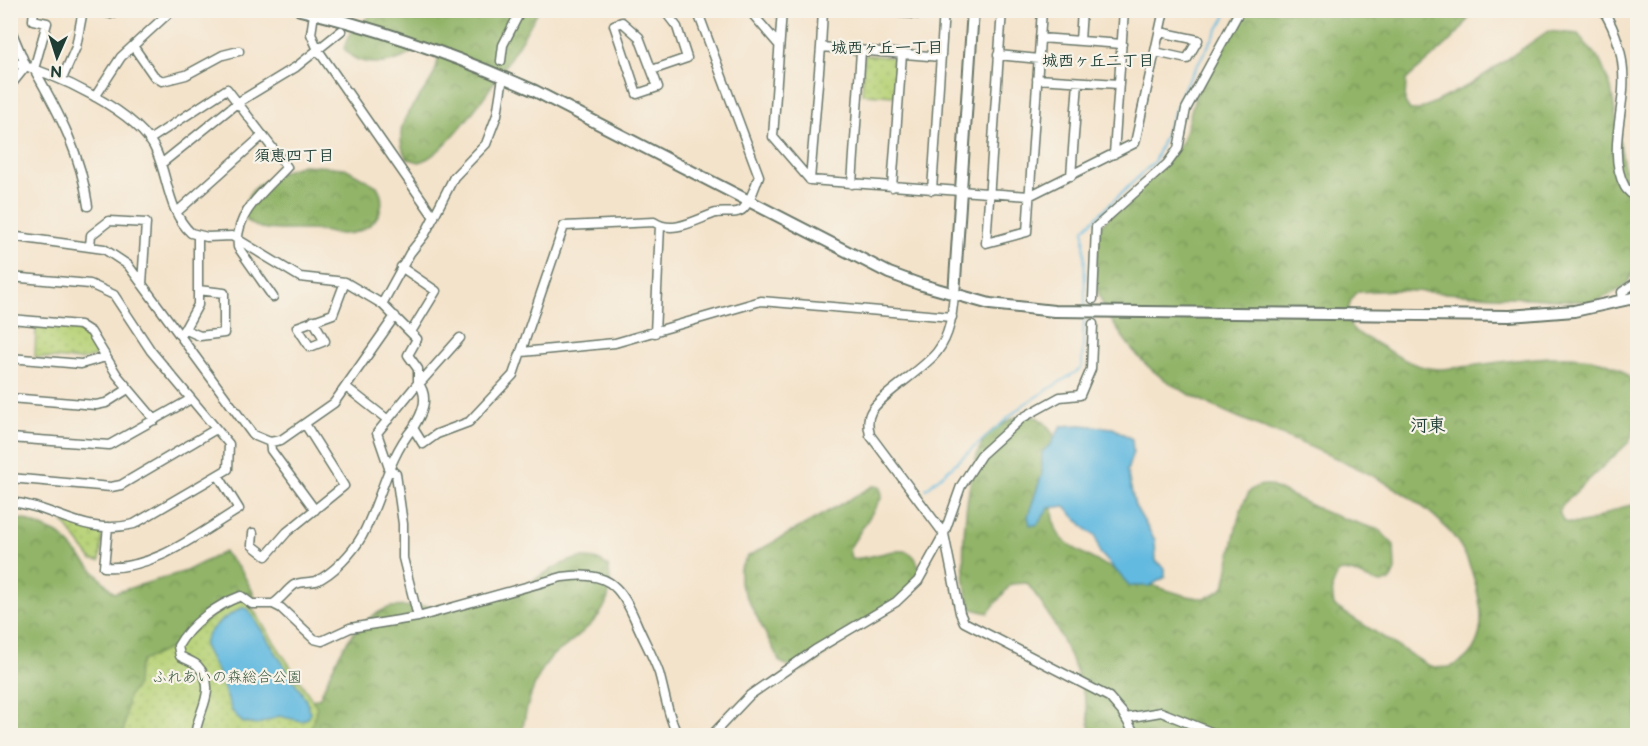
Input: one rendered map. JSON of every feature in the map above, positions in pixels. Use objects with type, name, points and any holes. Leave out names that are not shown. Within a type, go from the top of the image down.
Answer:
[{"type":"street","points":[[10,86],[30,68],[47,23],[33,20],[34,10]]},
{"type":"street","points":[[62,80],[76,47],[83,10]]},
{"type":"street","points":[[95,10],[111,14],[120,10]]},
{"type":"street","points":[[95,97],[121,57],[171,10]]},
{"type":"street","points":[[300,10],[314,12],[426,46],[503,77],[889,273],[954,295],[990,304],[1054,311],[1446,316],[1553,314],[1638,297]]},
{"type":"street","points":[[501,61],[503,45],[521,10]]},
{"type":"street","points":[[652,70],[687,58],[677,27],[664,10]]},
{"type":"street","points":[[413,428],[423,444],[437,434],[469,422],[513,375],[564,226],[654,222],[660,226],[675,227],[717,213],[739,212],[748,202],[759,176],[697,10]]},
{"type":"street","points":[[749,10],[779,45]]},
{"type":"street","points":[[782,10],[773,137],[810,180],[1029,196],[1135,142],[1164,10]]},
{"type":"street","points":[[810,180],[823,10]]},
{"type":"street","points":[[863,10],[944,13],[932,189]]},
{"type":"street","points":[[973,10],[951,327],[937,351],[874,407],[868,419],[870,435],[944,534],[960,613],[964,622],[1109,697],[1136,735]]},
{"type":"street","points":[[1002,10],[986,243],[1027,232],[1042,10]]},
{"type":"street","points":[[1080,41],[1082,10]]},
{"type":"street","points":[[1114,154],[1124,10]]},
{"type":"street","points":[[1093,299],[1096,228],[1167,164],[1178,149],[1186,109],[1240,10]]},
{"type":"street","points":[[1603,10],[1616,34],[1623,64],[1617,147],[1619,167],[1625,187],[1638,200]]},
{"type":"street","points":[[314,12],[310,34],[318,50],[434,217]]},
{"type":"street","points":[[622,22],[639,36],[652,70],[657,87],[637,94],[614,25],[622,22]]},
{"type":"street","points":[[10,28],[30,68],[72,138],[86,185],[88,206]]},
{"type":"street","points":[[161,164],[237,103],[318,50],[341,31]]},
{"type":"street","points":[[1155,52],[1187,59],[1198,40],[1160,32]]},
{"type":"street","points":[[1040,38],[1122,44]]},
{"type":"street","points":[[133,46],[154,76],[162,81],[186,75],[223,55],[239,51]]},
{"type":"street","points":[[821,47],[941,57]]},
{"type":"street","points":[[852,184],[861,51]]},
{"type":"street","points":[[891,187],[902,54]]},
{"type":"street","points":[[999,56],[1039,59]]},
{"type":"street","points":[[10,63],[62,80],[95,97],[136,125],[157,151],[171,200],[187,228],[198,236],[222,235],[237,239],[300,277],[345,282],[381,304],[417,339],[408,355],[418,369],[419,384],[424,392],[423,408],[389,468],[382,494],[372,508],[362,537],[328,574],[312,582],[296,584],[273,604]]},
{"type":"street","points":[[381,304],[401,267],[434,217],[454,177],[486,144],[497,115],[503,77]]},
{"type":"street","points":[[1037,79],[1119,84]]},
{"type":"street","points":[[1071,176],[1078,82]]},
{"type":"street","points":[[149,140],[227,90],[287,167],[243,216],[237,239],[238,248],[273,297]]},
{"type":"street","points":[[178,211],[262,136]]},
{"type":"street","points":[[90,246],[91,236],[110,220],[146,224],[141,284]]},
{"type":"street","points":[[655,333],[660,226]]},
{"type":"street","points":[[10,236],[90,246],[104,249],[118,257],[182,333],[253,435],[270,442],[280,440],[334,403],[395,316]]},
{"type":"street","points":[[182,333],[198,305],[198,236]]},
{"type":"street","points":[[401,267],[436,291],[411,332]]},
{"type":"street","points":[[10,277],[90,284],[108,290],[118,298],[151,351],[229,444],[228,469],[146,519],[122,527],[68,520],[10,502]]},
{"type":"street","points":[[1623,301],[1622,292],[1638,281]]},
{"type":"street","points":[[313,320],[333,314],[345,282]]},
{"type":"street","points":[[182,333],[200,336],[224,333],[224,292],[198,290]]},
{"type":"street","points":[[522,352],[615,343],[761,301],[952,317]]},
{"type":"street","points":[[10,319],[80,325],[91,332],[128,389],[155,420]]},
{"type":"street","points":[[711,735],[750,695],[815,650],[896,602],[918,581],[944,534],[961,486],[981,455],[1022,418],[1060,397],[1080,395],[1091,369],[1093,324]]},
{"type":"street","points":[[418,617],[403,558],[403,524],[396,474],[389,468],[377,433],[460,338]]},
{"type":"street","points":[[10,358],[81,364],[106,357]]},
{"type":"street","points":[[346,387],[388,420]]},
{"type":"street","points":[[10,398],[96,405],[106,403],[128,389]]},
{"type":"street","points":[[10,438],[109,445],[190,399]]},
{"type":"street","points":[[253,533],[252,545],[266,556],[287,532],[344,486],[305,424]]},
{"type":"street","points":[[10,478],[111,487],[122,485],[216,429]]},
{"type":"street","points":[[270,442],[271,450],[315,510]]},
{"type":"street","points":[[108,527],[104,567],[129,566],[166,553],[239,509],[218,475]]},
{"type":"street","points":[[195,735],[196,723],[206,704],[208,689],[196,665],[178,652],[182,639],[199,622],[232,599],[241,596],[252,604],[273,604],[290,613],[314,639],[322,641],[350,628],[418,617],[562,577],[585,574],[600,578],[619,590],[627,599],[658,671],[678,735]]},
{"type":"street","points":[[1126,718],[1161,712],[1221,735]]},
{"type":"green space","points":[[375,11],[538,11],[502,71],[467,119],[450,140],[433,155],[419,162],[406,158],[401,142],[402,128],[406,116],[435,72],[438,58],[433,50],[422,49],[395,61],[379,63],[362,61],[349,54],[344,48],[349,35]]},
{"type":"green space","points":[[1241,11],[1471,11],[1462,28],[1453,38],[1406,80],[1405,102],[1410,110],[1419,110],[1471,84],[1548,31],[1578,34],[1600,61],[1611,88],[1637,246],[1634,268],[1626,283],[1613,294],[1592,302],[1396,290],[1357,292],[1350,303],[1348,317],[1353,329],[1360,334],[1404,360],[1429,368],[1460,367],[1521,359],[1586,358],[1612,365],[1630,379],[1637,403],[1637,414],[1635,428],[1629,442],[1561,506],[1559,512],[1564,522],[1575,524],[1594,520],[1619,508],[1637,505],[1637,735],[1090,735],[1084,696],[1078,676],[1060,635],[1027,583],[1011,584],[988,613],[972,609],[964,574],[964,551],[968,500],[977,456],[988,434],[1015,418],[1031,416],[1038,418],[1050,428],[1056,441],[1057,472],[1053,504],[1058,533],[1066,542],[1101,563],[1168,591],[1200,598],[1213,595],[1224,587],[1237,522],[1246,498],[1255,487],[1269,485],[1327,513],[1379,530],[1394,545],[1395,570],[1390,581],[1377,582],[1352,572],[1338,572],[1332,588],[1334,606],[1431,666],[1440,668],[1458,664],[1473,649],[1477,641],[1480,634],[1481,617],[1471,569],[1457,541],[1436,518],[1409,497],[1378,479],[1213,406],[1165,380],[1151,369],[1129,345],[1114,325],[1099,295],[1096,270],[1099,227],[1140,189],[1182,142],[1196,94]]},
{"type":"green space","points":[[864,56],[897,58],[895,96],[862,94]]},
{"type":"green space","points":[[303,165],[345,168],[377,186],[381,195],[380,212],[369,225],[361,230],[343,234],[314,230],[260,228],[247,221],[245,209],[247,199],[253,190],[272,177]]},
{"type":"green space","points":[[36,325],[65,327],[84,332],[95,345],[97,356],[81,360],[35,357]]},
{"type":"green space","points":[[873,486],[881,487],[882,497],[849,549],[851,558],[904,551],[913,555],[918,564],[920,580],[811,666],[799,671],[780,662],[740,584],[740,569],[747,557]]},
{"type":"green space","points":[[23,519],[60,535],[114,593],[186,571],[224,552],[242,572],[253,592],[252,609],[275,705],[320,697],[346,643],[365,621],[391,607],[450,605],[494,599],[518,590],[556,567],[583,558],[596,559],[608,566],[609,592],[606,603],[594,621],[545,665],[531,694],[522,735],[11,735],[10,522]]},
{"type":"green space","points":[[63,522],[103,531],[100,561],[92,560]]},
{"type":"green space","name":"ふれあいの森総合公園","points":[[243,592],[250,593],[255,598],[250,605],[317,707],[309,735],[123,736],[128,697],[137,685],[138,669],[142,661],[175,646]]},
{"type":"water","points":[[1061,426],[1113,428],[1132,439],[1133,452],[1127,471],[1135,506],[1155,540],[1156,561],[1165,568],[1165,577],[1150,586],[1130,586],[1100,553],[1095,535],[1089,532],[1064,506],[1049,508],[1037,525],[1030,525],[1028,516],[1042,474],[1042,452],[1051,444]]},
{"type":"water","points":[[242,608],[248,609],[305,698],[310,712],[308,718],[301,721],[279,716],[256,725],[242,722],[232,711],[219,675],[204,646],[208,634],[213,629]]},
{"type":"waterway","points":[[1085,307],[1084,229],[1154,162],[1185,86],[1229,10]]},
{"type":"waterway","points":[[926,489],[1023,405],[1082,367],[1084,315]]},
{"type":"district","name":"城西ヶ丘一丁目","points":[[887,47]]},
{"type":"district","name":"城西ヶ丘二丁目","points":[[1098,60]]},
{"type":"district","name":"須恵四丁目","points":[[294,155]]},
{"type":"district","name":"河東","points":[[1428,425]]}]
